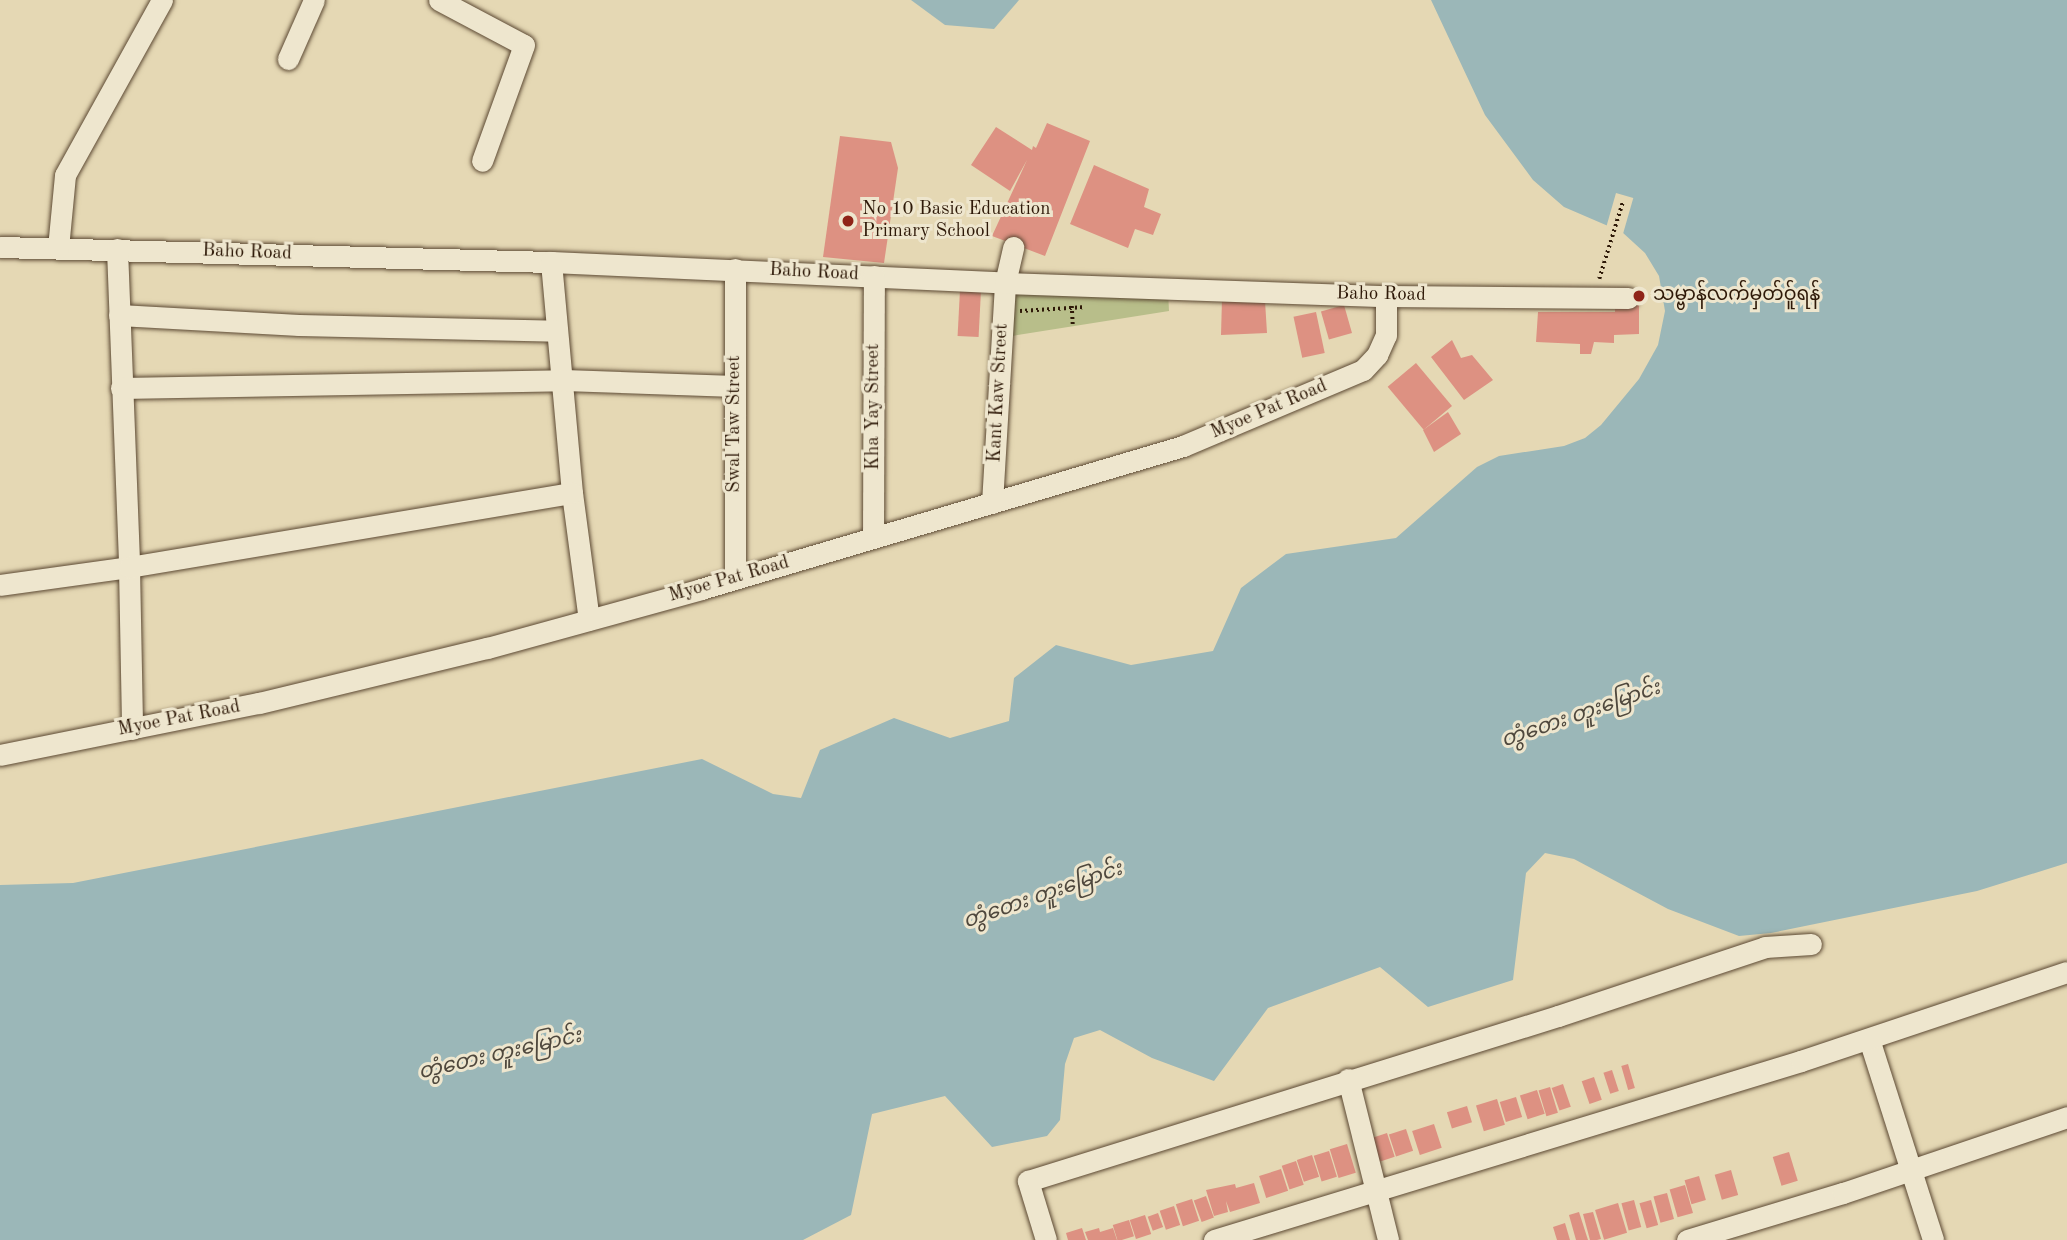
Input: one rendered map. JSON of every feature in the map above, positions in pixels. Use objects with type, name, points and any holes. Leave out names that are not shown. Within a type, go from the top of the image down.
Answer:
[{"type":"street","points":[[58,248],[65,174],[162,0]]},
{"type":"street","points":[[288,59],[314,0]]},
{"type":"street","points":[[439,0],[524,45],[482,161]]},
{"type":"street","name":"Baho Road","points":[[0,247],[551,262],[1005,283],[1386,296],[1628,298]]},
{"type":"street","name":"Kant Kaw Street","points":[[992,503],[1005,283],[1013,247]]},
{"type":"street","points":[[117,249],[132,729]]},
{"type":"street","points":[[551,262],[564,380],[572,493],[589,620]]},
{"type":"street","name":"Swal Taw Street","points":[[735,269],[735,579]]},
{"type":"street","name":"Kha Yay Street","points":[[873,537],[874,276]]},
{"type":"street","name":"Myoe Pat Road","points":[[0,755],[272,700],[589,620],[1183,446],[1363,370],[1377,355],[1385,335],[1386,296]]},
{"type":"street","points":[[119,315],[299,325],[557,331]]},
{"type":"street","points":[[121,388],[564,380],[735,386]]},
{"type":"street","points":[[0,585],[129,567],[572,493]]},
{"type":"street","points":[[1046,1240],[1028,1181],[1348,1079],[1558,1016],[1765,947],[1811,944]]},
{"type":"street","points":[[1214,1240],[1869,1039],[2067,972]]},
{"type":"street","points":[[1869,1039],[1933,1240]]},
{"type":"street","points":[[1348,1079],[1388,1240]]},
{"type":"street","points":[[1687,1240],[2067,1117]]},
{"type":"path","points":[[1600,276],[1623,201]]},
{"type":"path","points":[[1072,302],[1073,327]]},
{"type":"green space","points":[[1014,288],[1168,292],[1169,311],[1012,336]]},
{"type":"water","points":[[911,0],[1019,0],[994,29],[945,25]]},
{"type":"water","name":"တွံတေး တူးမြောင်း","points":[[1431,0],[2067,0],[2067,863],[1977,891],[1771,933],[1739,936],[1668,909],[1574,859],[1545,853],[1526,873],[1513,980],[1428,1007],[1380,967],[1268,1008],[1214,1081],[1152,1058],[1100,1030],[1074,1038],[1065,1064],[1060,1120],[1047,1136],[992,1147],[945,1096],[872,1114],[851,1215],[803,1240],[0,1240],[0,885],[73,883],[702,759],[773,794],[801,798],[820,750],[894,718],[950,738],[1009,721],[1014,678],[1056,645],[1131,665],[1213,651],[1241,588],[1286,554],[1396,538],[1477,467],[1499,456],[1564,446],[1585,438],[1601,425],[1639,379],[1658,345],[1665,311],[1659,276],[1645,253],[1622,232],[1564,207],[1533,180],[1485,115]]},
{"type":"pier","points":[[1616,193],[1633,198],[1623,234],[1606,230]]},
{"type":"building","points":[[1047,123],[1090,141],[1045,256],[992,236],[1027,160],[1010,191],[971,165],[996,127],[1032,150],[1033,146],[1036,148]]},
{"type":"building","name":"No 10 Basic Education Primary School","points":[[840,136],[891,142],[898,168],[884,263],[823,257]]},
{"type":"building","points":[[1094,165],[1149,189],[1144,207],[1161,214],[1153,235],[1135,229],[1128,248],[1070,224]]},
{"type":"building","points":[[960,290],[981,291],[979,337],[958,336]]},
{"type":"building","points":[[1222,299],[1265,301],[1267,333],[1221,335]]},
{"type":"building","points":[[1344,305],[1352,333],[1329,339],[1321,312]]},
{"type":"building","points":[[1615,305],[1639,305],[1639,334],[1614,335],[1614,343],[1594,342],[1591,354],[1580,354],[1580,344],[1536,342],[1538,312],[1615,312]]},
{"type":"building","points":[[1316,312],[1325,353],[1302,358],[1294,317]]},
{"type":"building","points":[[1452,340],[1461,358],[1472,355],[1493,380],[1464,400],[1431,357]]},
{"type":"building","points":[[1416,363],[1452,406],[1424,430],[1388,387]]},
{"type":"building","points":[[1448,412],[1461,434],[1434,452],[1423,430]]},
{"type":"building","points":[[1628,1064],[1635,1088],[1628,1090],[1621,1066]]},
{"type":"building","points":[[1612,1070],[1619,1091],[1610,1094],[1603,1073]]},
{"type":"building","points":[[1594,1077],[1602,1100],[1590,1104],[1582,1081]]},
{"type":"building","points":[[1563,1084],[1571,1107],[1559,1111],[1552,1088]]},
{"type":"building","points":[[1550,1087],[1558,1113],[1546,1116],[1539,1091]]},
{"type":"building","points":[[1537,1090],[1545,1114],[1528,1119],[1520,1096]]},
{"type":"building","points":[[1516,1097],[1522,1117],[1506,1122],[1500,1102]]},
{"type":"building","points":[[1497,1099],[1505,1125],[1484,1131],[1476,1105]]},
{"type":"building","points":[[1467,1106],[1472,1122],[1452,1128],[1447,1112]]},
{"type":"building","points":[[1434,1124],[1442,1148],[1420,1155],[1412,1131]]},
{"type":"building","points":[[1406,1129],[1413,1151],[1396,1156],[1389,1135]]},
{"type":"building","points":[[1387,1133],[1395,1157],[1380,1162],[1372,1138]]},
{"type":"building","points":[[1347,1144],[1356,1173],[1339,1178],[1330,1149]]},
{"type":"building","points":[[1329,1151],[1337,1177],[1322,1181],[1314,1156]]},
{"type":"building","points":[[1789,1152],[1798,1181],[1782,1186],[1773,1157]]},
{"type":"building","points":[[1312,1155],[1319,1177],[1304,1182],[1297,1160]]},
{"type":"building","points":[[1296,1161],[1304,1185],[1289,1189],[1282,1166]]},
{"type":"building","points":[[1281,1169],[1288,1191],[1266,1198],[1259,1176]]},
{"type":"building","points":[[1731,1170],[1738,1195],[1722,1200],[1715,1175]]},
{"type":"building","points":[[1699,1176],[1706,1200],[1691,1204],[1685,1180]]},
{"type":"building","points":[[1254,1183],[1260,1203],[1230,1212],[1226,1201],[1228,1212],[1214,1216],[1206,1190],[1235,1184],[1236,1188]]},
{"type":"building","points":[[1685,1185],[1693,1213],[1678,1217],[1670,1189]]},
{"type":"building","points":[[1667,1193],[1674,1219],[1660,1223],[1653,1197]]},
{"type":"building","points":[[1206,1196],[1214,1218],[1202,1222],[1194,1200]]},
{"type":"building","points":[[1192,1199],[1199,1221],[1183,1226],[1176,1204]]},
{"type":"building","points":[[1634,1200],[1641,1227],[1629,1230],[1621,1203]]},
{"type":"building","points":[[1651,1200],[1658,1225],[1647,1228],[1639,1203]]},
{"type":"building","points":[[1618,1203],[1627,1233],[1604,1240],[1595,1210]]},
{"type":"building","points":[[1174,1206],[1180,1225],[1166,1230],[1160,1211]]},
{"type":"building","points":[[1579,1212],[1588,1240],[1576,1240],[1569,1215]]},
{"type":"building","points":[[1593,1212],[1601,1239],[1597,1240],[1590,1240],[1583,1214]]},
{"type":"building","points":[[1158,1213],[1163,1227],[1153,1231],[1148,1217]]},
{"type":"building","points":[[1145,1215],[1151,1234],[1136,1239],[1130,1220]]},
{"type":"building","points":[[1129,1220],[1134,1236],[1117,1240],[1113,1225]]},
{"type":"building","points":[[1565,1223],[1570,1240],[1557,1240],[1553,1227]]},
{"type":"building","points":[[1082,1228],[1086,1240],[1068,1240],[1066,1233]]},
{"type":"building","points":[[1099,1228],[1100,1232],[1113,1228],[1117,1240],[1088,1240],[1085,1232]]},
{"type":"place","name":"No 10 Basic Education Primary School","points":[[848,221]]},
{"type":"place","name":"သမ္ဗာန်လက်မှတ်ဝ်ူရန်","points":[[1639,296]]}]
